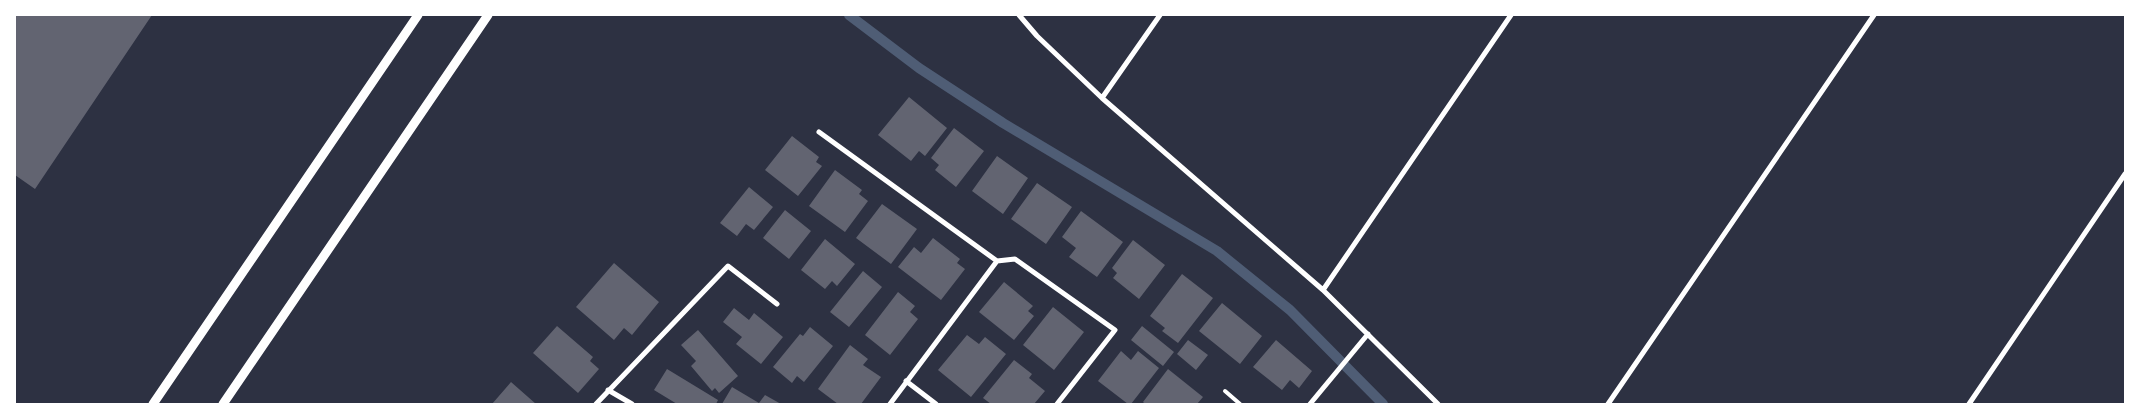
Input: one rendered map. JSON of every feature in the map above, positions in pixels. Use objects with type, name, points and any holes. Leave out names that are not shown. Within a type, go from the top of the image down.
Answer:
[{"type":"street","points":[[153,404],[418,15]]},
{"type":"street","points":[[223,404],[488,15]]},
{"type":"street","points":[[1019,15],[1037,36],[1102,98],[1323,290],[1438,404]]},
{"type":"street","points":[[1102,98],[1160,15]]},
{"type":"street","points":[[1323,290],[1511,15]]},
{"type":"street","points":[[1608,404],[1874,15]]},
{"type":"street","points":[[819,132],[997,261],[1016,259],[1115,330],[1056,404]]},
{"type":"street","points":[[1969,404],[2125,174]]},
{"type":"street","points":[[890,404],[997,261]]},
{"type":"street","points":[[596,404],[728,266],[777,304]]},
{"type":"street","points":[[1310,404],[1368,334]]},
{"type":"street","points":[[906,381],[936,404]]},
{"type":"street","points":[[608,390],[632,404]]},
{"type":"lane","points":[[1225,391],[1240,404]]},
{"type":"building","points":[[15,15],[152,15],[35,189],[15,175]]},
{"type":"building","points":[[909,97],[947,128],[925,156],[919,151],[911,161],[878,135]]},
{"type":"building","points":[[954,128],[984,151],[956,187],[935,170],[939,165],[931,158]]},
{"type":"building","points":[[792,136],[819,157],[816,162],[822,166],[798,196],[765,170]]},
{"type":"building","points":[[997,156],[1028,178],[1003,214],[972,191]]},
{"type":"building","points":[[835,170],[862,190],[859,194],[868,201],[845,232],[809,206]]},
{"type":"building","points":[[1037,183],[1072,207],[1046,244],[1011,219]]},
{"type":"building","points":[[749,187],[773,207],[754,230],[746,224],[737,236],[720,223]]},
{"type":"building","points":[[882,204],[917,229],[891,264],[856,238]]},
{"type":"building","points":[[785,210],[811,231],[789,259],[763,238]]},
{"type":"building","points":[[1081,211],[1123,242],[1097,277],[1069,257],[1076,248],[1062,237]]},
{"type":"building","points":[[933,238],[960,259],[957,263],[965,269],[941,300],[898,267],[914,247],[921,253]]},
{"type":"building","points":[[825,239],[855,264],[837,286],[832,281],[825,289],[801,270]]},
{"type":"building","points":[[1133,240],[1165,265],[1139,299],[1113,278],[1117,273],[1112,268]]},
{"type":"building","points":[[614,263],[659,302],[632,335],[624,328],[614,340],[576,307]]},
{"type":"building","points":[[863,271],[882,287],[849,327],[830,312]]},
{"type":"building","points":[[1182,274],[1213,298],[1178,343],[1162,331],[1165,328],[1150,316]]},
{"type":"building","points":[[1004,282],[1033,306],[1028,311],[1034,316],[1014,340],[979,312]]},
{"type":"building","points":[[898,292],[915,306],[910,312],[918,319],[890,355],[865,335]]},
{"type":"building","points":[[1222,303],[1262,336],[1240,364],[1199,331]]},
{"type":"building","points":[[1053,307],[1084,332],[1054,370],[1023,345]]},
{"type":"building","points":[[734,308],[749,320],[754,313],[783,337],[761,364],[736,344],[742,337],[723,322]]},
{"type":"building","points":[[557,326],[593,357],[590,361],[599,369],[578,393],[533,353]]},
{"type":"building","points":[[1142,326],[1174,352],[1163,366],[1131,340]]},
{"type":"building","points":[[810,327],[833,346],[804,382],[797,376],[792,383],[773,367],[800,334],[803,336]]},
{"type":"building","points":[[698,330],[738,376],[719,393],[715,388],[712,391],[691,366],[696,361],[681,345]]},
{"type":"building","points":[[967,335],[979,344],[985,337],[1006,354],[971,397],[938,370]]},
{"type":"building","points":[[1188,340],[1208,355],[1196,370],[1177,354]]},
{"type":"building","points":[[1276,340],[1312,371],[1299,388],[1290,380],[1282,390],[1253,367]]},
{"type":"building","points":[[850,345],[868,359],[863,365],[881,377],[861,404],[838,404],[818,389]]},
{"type":"building","points":[[1121,351],[1131,360],[1138,351],[1159,368],[1131,404],[1128,404],[1098,381]]},
{"type":"building","points":[[1014,360],[1032,374],[1029,378],[1045,391],[1034,404],[991,404],[983,398]]},
{"type":"building","points":[[667,369],[718,400],[716,404],[677,404],[654,390]]},
{"type":"building","points":[[1168,369],[1203,397],[1197,404],[1145,404],[1143,402]]},
{"type":"building","points":[[511,382],[536,404],[492,404]]},
{"type":"building","points":[[732,387],[759,403],[765,395],[781,404],[722,404]]},
{"type":"waterway","points":[[849,15],[919,68],[1003,123],[1217,251],[1290,310],[1383,404]]}]
